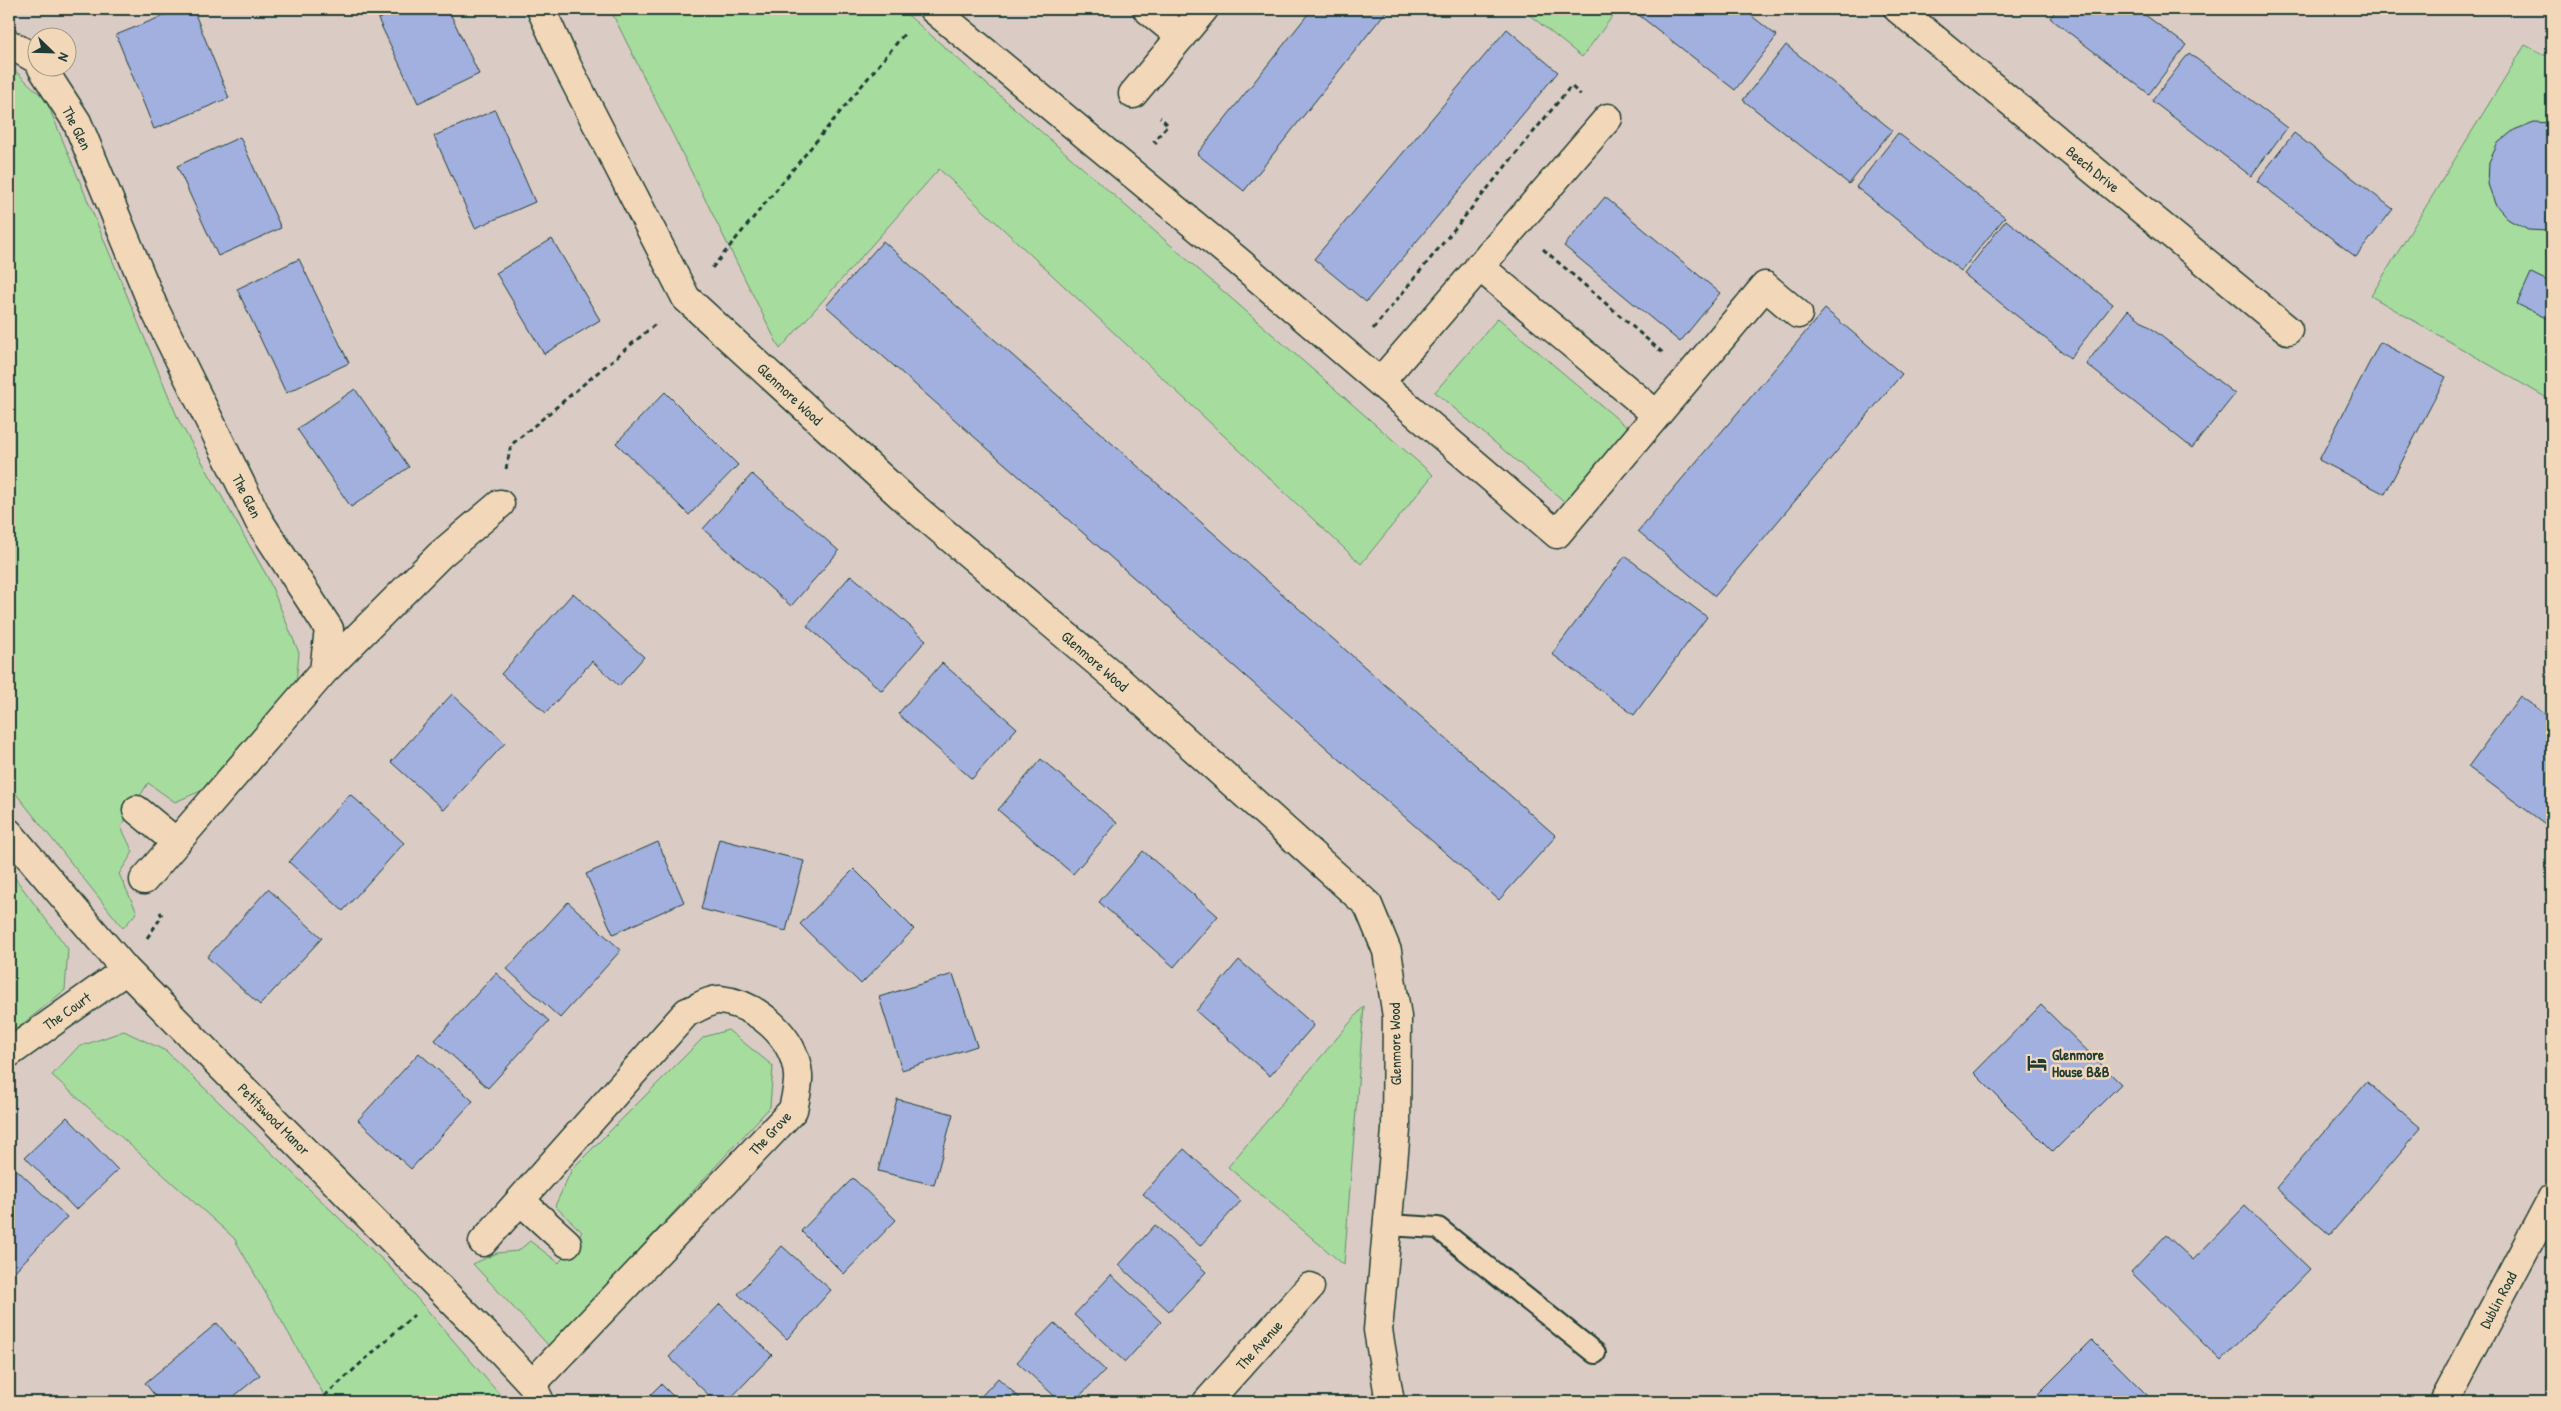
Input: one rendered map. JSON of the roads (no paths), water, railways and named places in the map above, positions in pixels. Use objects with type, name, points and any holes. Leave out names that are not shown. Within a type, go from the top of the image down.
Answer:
[{"type":"street","name":"Glenmore Wood","points":[[541,9],[565,62],[686,298],[909,503],[1115,677],[1368,905],[1388,951],[1397,1017],[1396,1130],[1378,1330],[1390,1402]]},
{"type":"street","points":[[933,9],[1230,254],[1557,534],[1765,286],[1798,314]]},
{"type":"street","points":[[1147,9],[1181,37]]},
{"type":"street","points":[[1133,94],[1204,9]]},
{"type":"street","name":"Beech Drive","points":[[1898,9],[2288,330]]},
{"type":"street","points":[[9,44],[28,54]]},
{"type":"street","name":"The Glen","points":[[48,78],[77,122],[154,308],[259,521],[329,628],[324,671]]},
{"type":"street","points":[[1380,382],[1608,118]]},
{"type":"street","points":[[1479,266],[1657,415]]},
{"type":"street","points":[[144,880],[324,671],[440,555],[500,504]]},
{"type":"street","points":[[137,810],[176,842]]},
{"type":"street","name":"Petitswood Manor","points":[[9,834],[126,970],[442,1290],[536,1393]]},
{"type":"street","name":"The Court","points":[[9,1053],[126,970]]},
{"type":"street","name":"The Grove","points":[[483,1242],[687,1012],[718,1000],[751,1009],[772,1026],[789,1045],[798,1075],[793,1110],[536,1393]]},
{"type":"street","name":"Dublin Road","points":[[2444,1402],[2552,1198]]},
{"type":"street","points":[[521,1201],[567,1243]]},
{"type":"street","name":"The Avenue","points":[[1207,1402],[1310,1287]]},
{"type":"lane","points":[[1387,1225],[1438,1228],[1595,1353]]},
{"type":"place","name":"Glenmore House B&B","points":[[2037,1063]]}]
